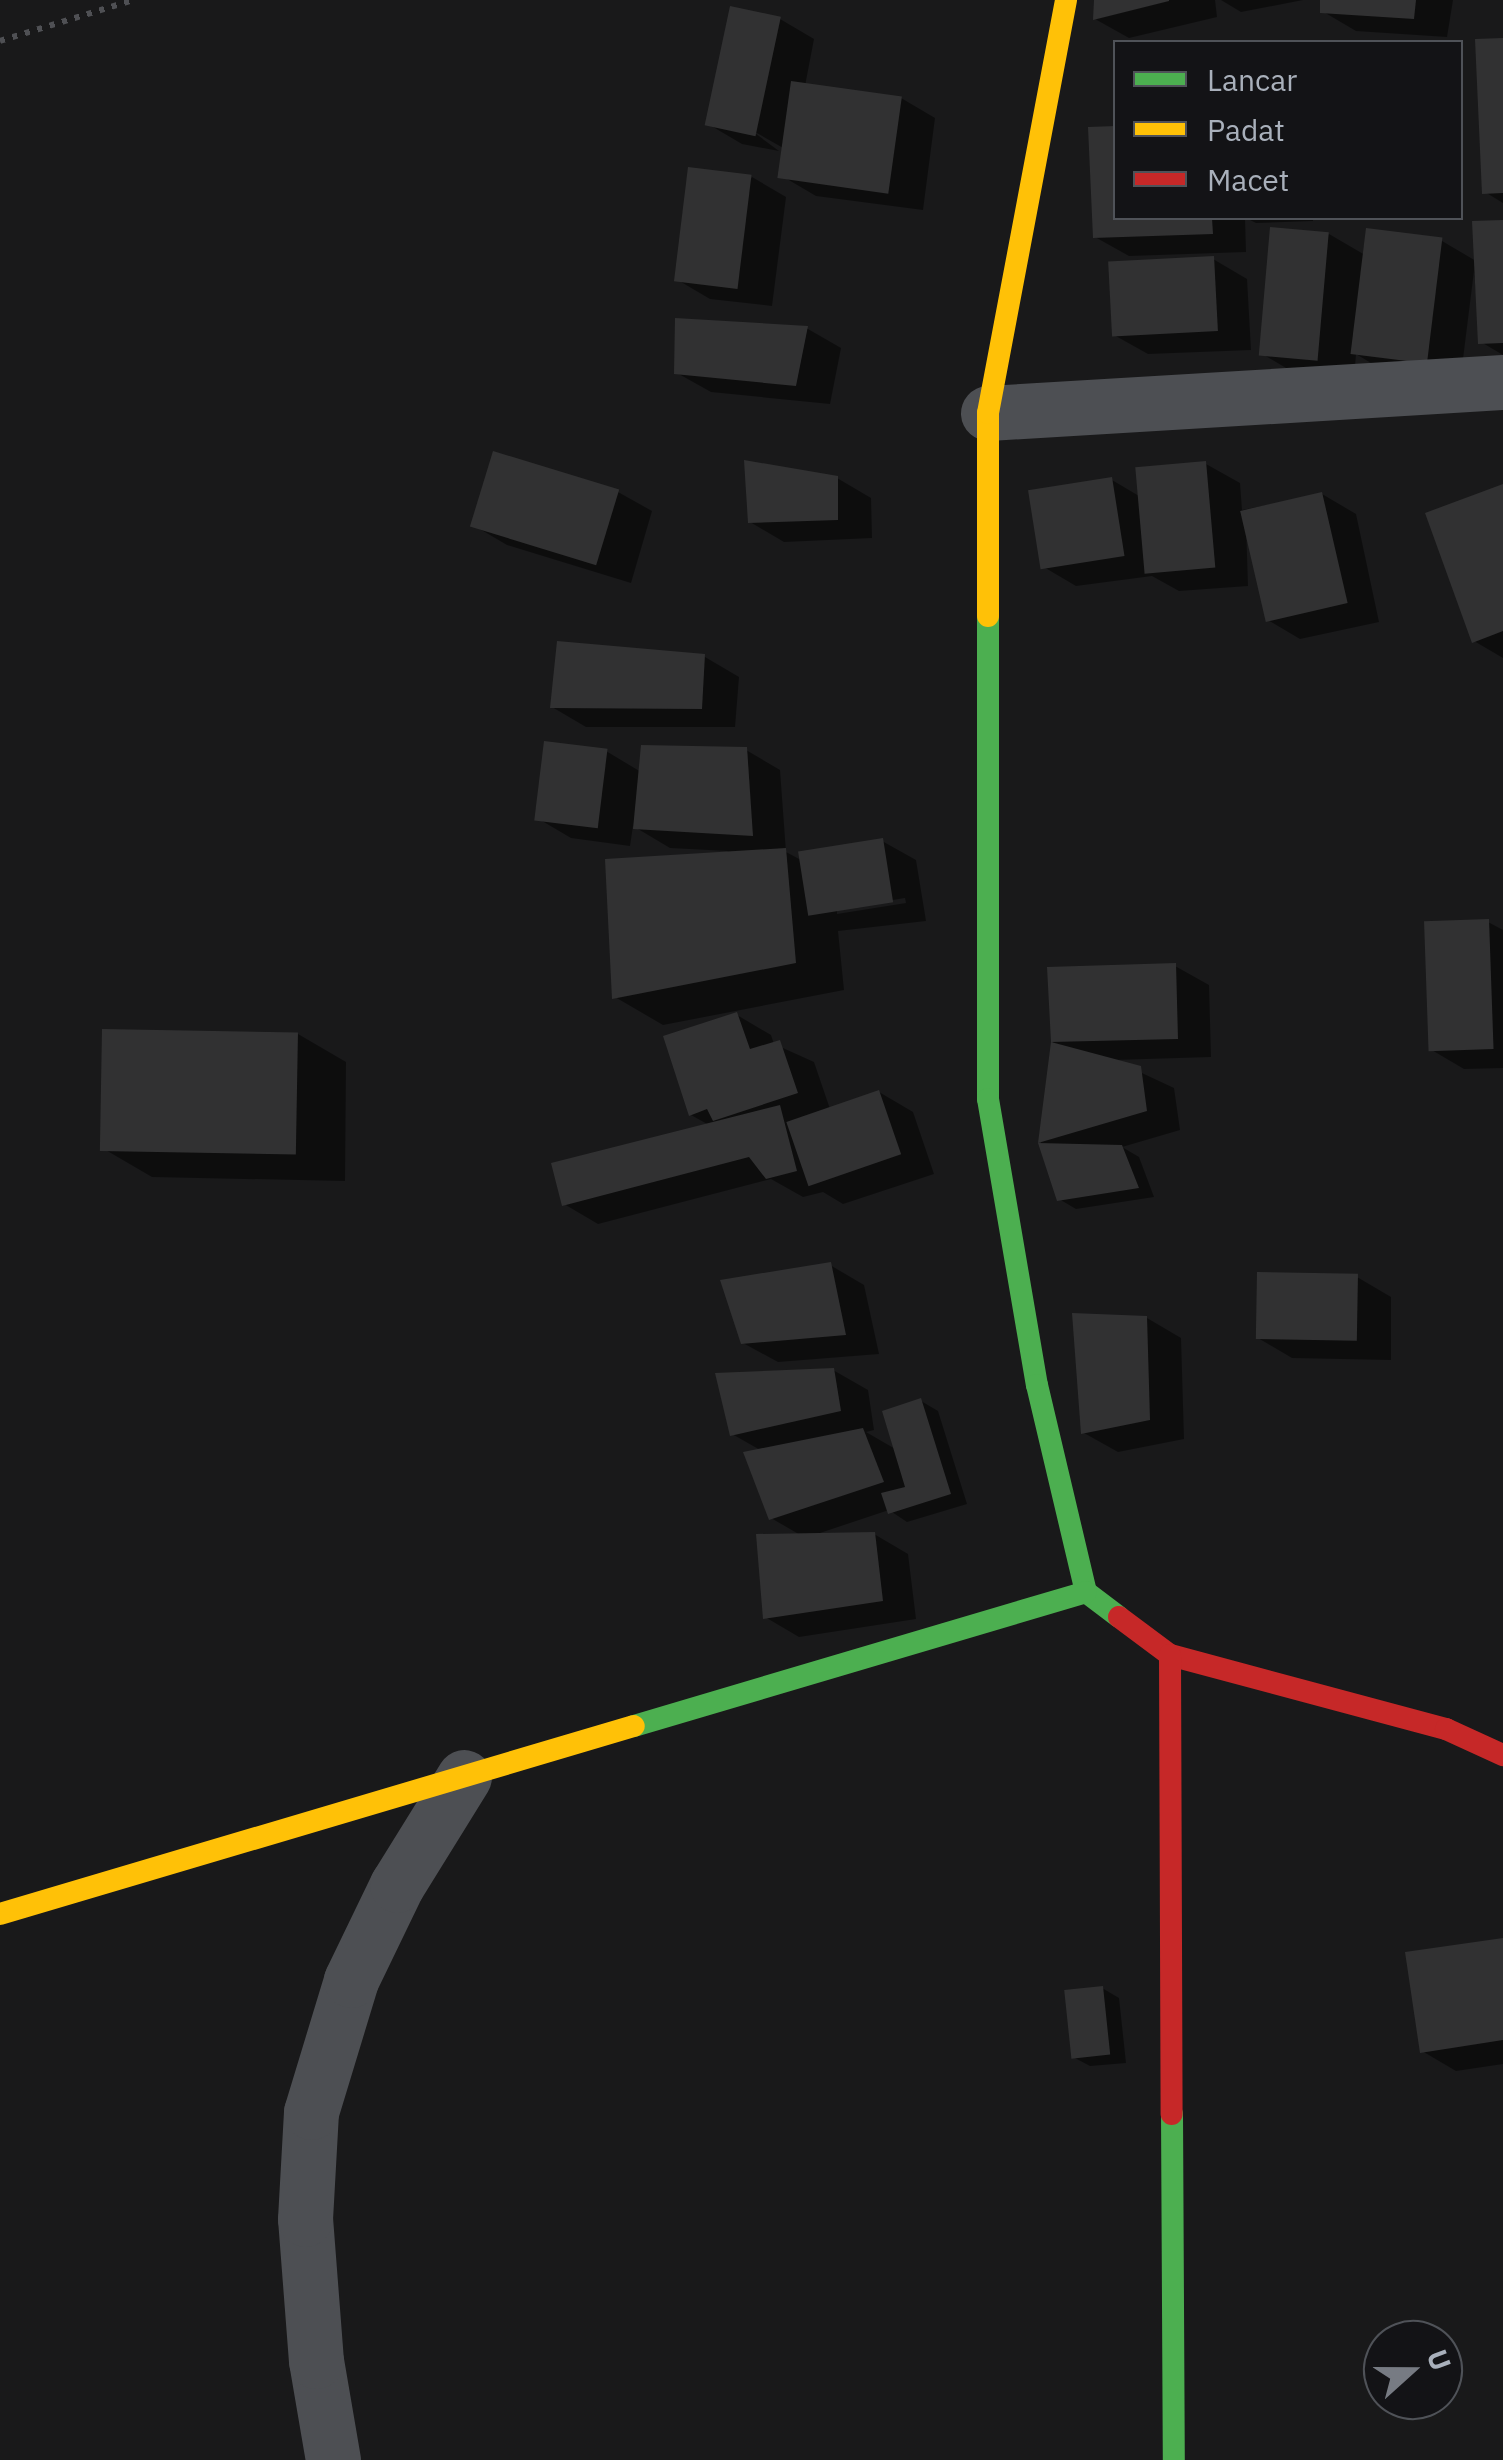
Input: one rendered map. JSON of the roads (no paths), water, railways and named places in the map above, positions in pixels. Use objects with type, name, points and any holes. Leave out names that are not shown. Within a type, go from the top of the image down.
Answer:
[{"type":"street","points":[[1066,0],[988,413],[988,1099],[1037,1385],[1086,1592],[1170,1655],[1446,1728],[1503,1755]]},
{"type":"street","points":[[988,413],[1503,382]]},
{"type":"street","points":[[0,1914],[1086,1592]]},
{"type":"street","points":[[1170,1655],[1174,2460]]},
{"type":"street","points":[[334,2460],[316,2361],[305,2219],[311,2112],[351,1980],[397,1884],[464,1777]]}]
